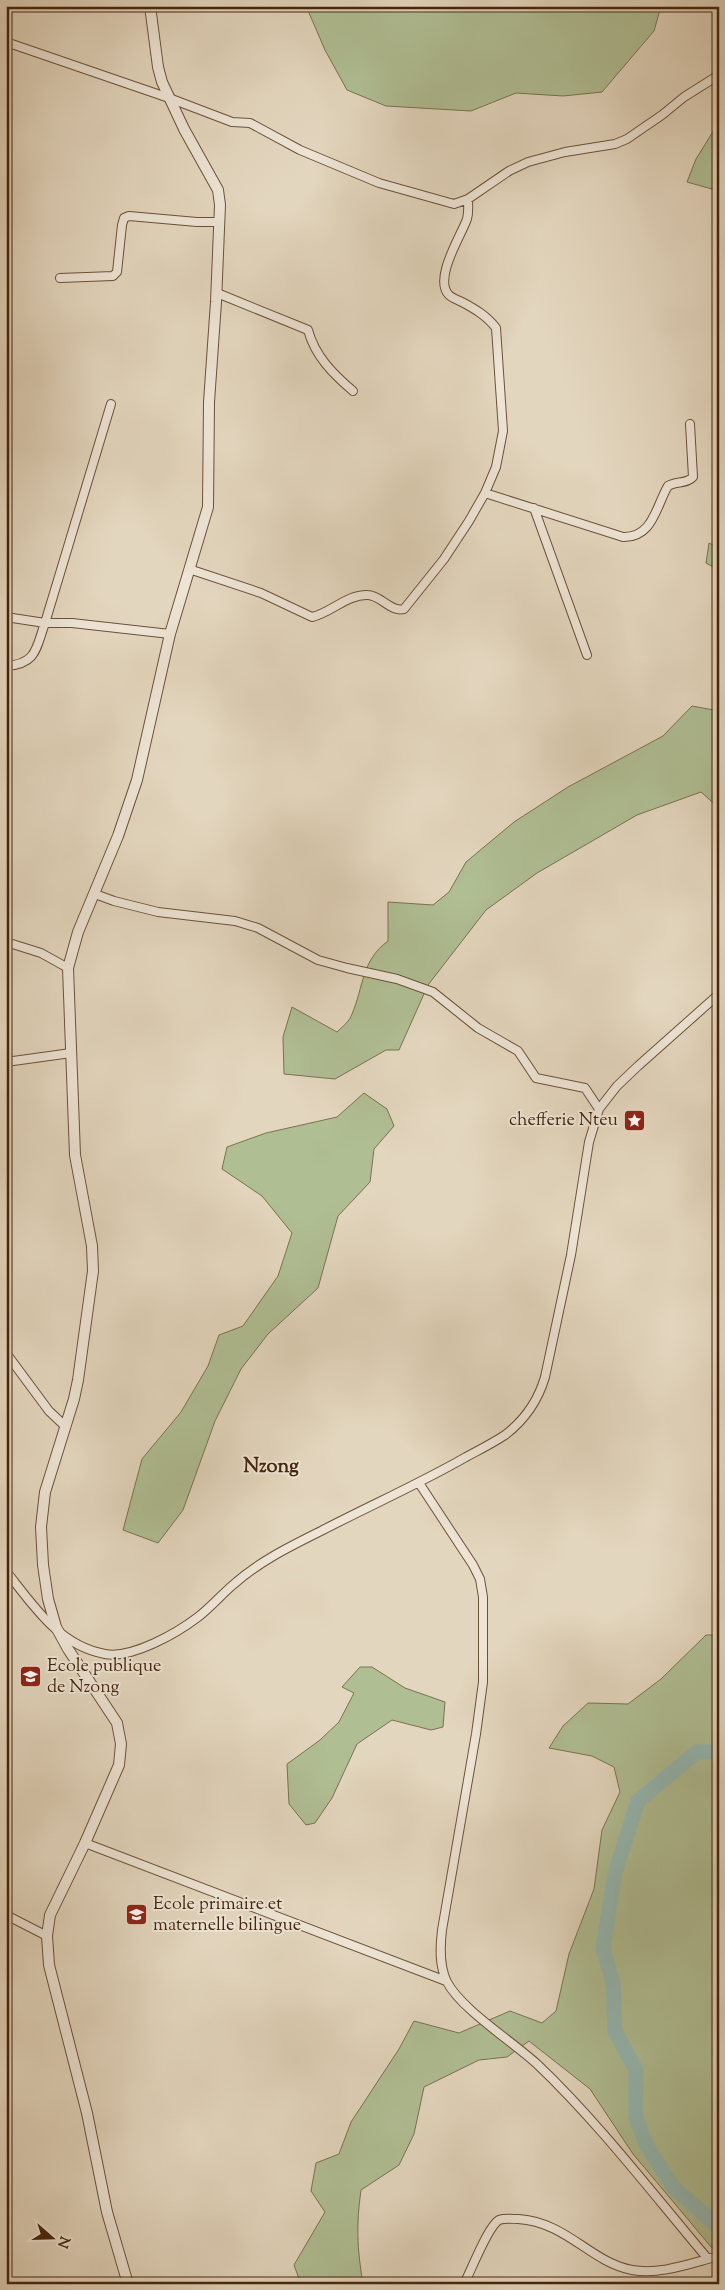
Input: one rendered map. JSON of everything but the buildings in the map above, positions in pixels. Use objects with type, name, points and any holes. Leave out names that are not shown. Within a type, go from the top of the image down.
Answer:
[{"type":"street","points":[[150,6],[158,67],[169,98],[184,130],[218,190],[217,293],[209,402],[208,507],[170,634],[137,780],[118,836],[78,932],[68,968],[75,1155],[92,1246],[93,1271],[78,1380],[66,1427],[47,1483],[41,1527],[43,1565],[48,1599],[60,1635],[105,1654],[120,1654],[144,1647],[170,1635],[198,1618],[233,1585],[270,1558],[419,1483],[503,1436],[520,1423],[540,1393],[561,1307],[589,1142],[599,1109],[617,1086],[719,994]]},
{"type":"street","points":[[6,42],[169,98],[232,122],[250,124],[300,150],[392,188],[454,204],[468,200],[510,171],[528,162],[565,152],[615,144],[627,139],[684,97],[719,75]]},
{"type":"street","points":[[189,569],[261,593],[312,617],[337,604],[366,595],[376,597],[400,610],[404,609],[444,559],[485,493],[496,467],[503,431],[496,328],[491,321],[448,294],[444,285],[444,274],[469,211],[468,200]]},
{"type":"street","points":[[60,278],[113,276],[117,272],[124,218],[130,216],[219,222]]},
{"type":"street","points":[[217,293],[308,330],[312,347],[336,376],[353,391]]},
{"type":"street","points":[[6,666],[20,665],[30,659],[45,623],[110,404]]},
{"type":"street","points":[[485,493],[623,537],[633,538],[641,533],[651,521],[668,486],[693,478],[690,424]]},
{"type":"street","points":[[534,508],[588,655]]},
{"type":"street","points":[[6,616],[45,623],[72,623],[170,634]]},
{"type":"street","points":[[95,894],[114,901],[158,912],[235,921],[258,928],[318,960],[396,979],[433,992],[478,1028],[518,1051],[536,1078],[585,1088],[599,1109]]},
{"type":"street","points":[[6,942],[40,953],[68,968]]},
{"type":"street","points":[[6,1062],[71,1053]]},
{"type":"street","points":[[6,1353],[44,1404],[66,1427]]},
{"type":"street","points":[[419,1483],[473,1565],[480,1579],[483,1597],[483,1682],[478,1726],[440,1950],[446,1981],[465,2004],[537,2064],[563,2091],[708,2259]]},
{"type":"street","points":[[6,1571],[60,1635],[117,1723],[121,1744],[119,1765],[85,1843],[50,1915],[47,1936],[49,1965],[87,2113],[107,2212],[128,2284]]},
{"type":"street","points":[[85,1843],[446,1981]]},
{"type":"street","points":[[6,1915],[47,1936]]},
{"type":"street","points":[[464,2284],[491,2229],[498,2221],[508,2218],[541,2223],[559,2230],[608,2261],[632,2270],[653,2271],[719,2256]]},
{"type":"green space","points":[[306,6],[661,6],[654,31],[602,92],[563,96],[516,93],[471,111],[386,106],[347,90],[325,50]]},
{"type":"green space","points":[[719,122],[719,191],[687,182],[696,159]]},
{"type":"green space","points":[[709,543],[719,548],[719,570],[706,563]]},
{"type":"green space","points":[[692,706],[719,711],[719,808],[701,792],[637,815],[537,873],[486,910],[428,985],[399,1050],[386,1050],[335,1079],[284,1074],[283,1037],[292,1007],[337,1032],[350,1019],[364,974],[373,957],[388,941],[388,902],[433,905],[449,892],[466,862],[514,822],[568,787],[663,736]]},
{"type":"green space","points":[[364,1093],[387,1109],[394,1126],[374,1149],[370,1182],[338,1216],[318,1288],[268,1334],[241,1369],[215,1421],[183,1510],[158,1543],[123,1530],[142,1459],[181,1412],[208,1366],[219,1335],[243,1326],[278,1276],[292,1233],[262,1196],[222,1169],[227,1147],[266,1133],[337,1117]]},
{"type":"green space","points":[[706,1635],[719,1635],[719,2247],[712,2248],[633,2154],[590,2089],[529,2041],[507,2057],[479,2060],[424,2087],[414,2134],[399,2165],[361,2190],[358,2237],[363,2284],[301,2284],[294,2265],[325,2212],[311,2191],[316,2163],[339,2154],[351,2122],[399,2049],[414,2021],[459,2033],[510,2011],[542,2023],[556,2011],[569,1954],[594,1889],[602,1830],[620,1792],[614,1767],[592,1756],[549,1748],[563,1726],[588,1703],[628,1704],[661,1679]]},
{"type":"green space","points":[[360,1667],[372,1667],[405,1688],[445,1702],[443,1727],[431,1730],[392,1720],[357,1744],[332,1798],[315,1823],[306,1825],[289,1804],[287,1764],[320,1740],[339,1722],[354,1693],[342,1687]]},
{"type":"waterway","points":[[719,1752],[697,1752],[638,1801],[615,1873],[603,1948],[613,1982],[615,2031],[636,2070],[636,2118],[647,2146],[674,2188],[719,2227]]},
{"type":"place","name":"chefferie Nteu","points":[[634,1121]]},
{"type":"place","name":"Ecole publique de Nzong","points":[[31,1677]]},
{"type":"place","name":"Ecole primaire et maternelle bilingue","points":[[137,1915]]},
{"type":"district","name":"Nzong","points":[[271,1467]]}]
